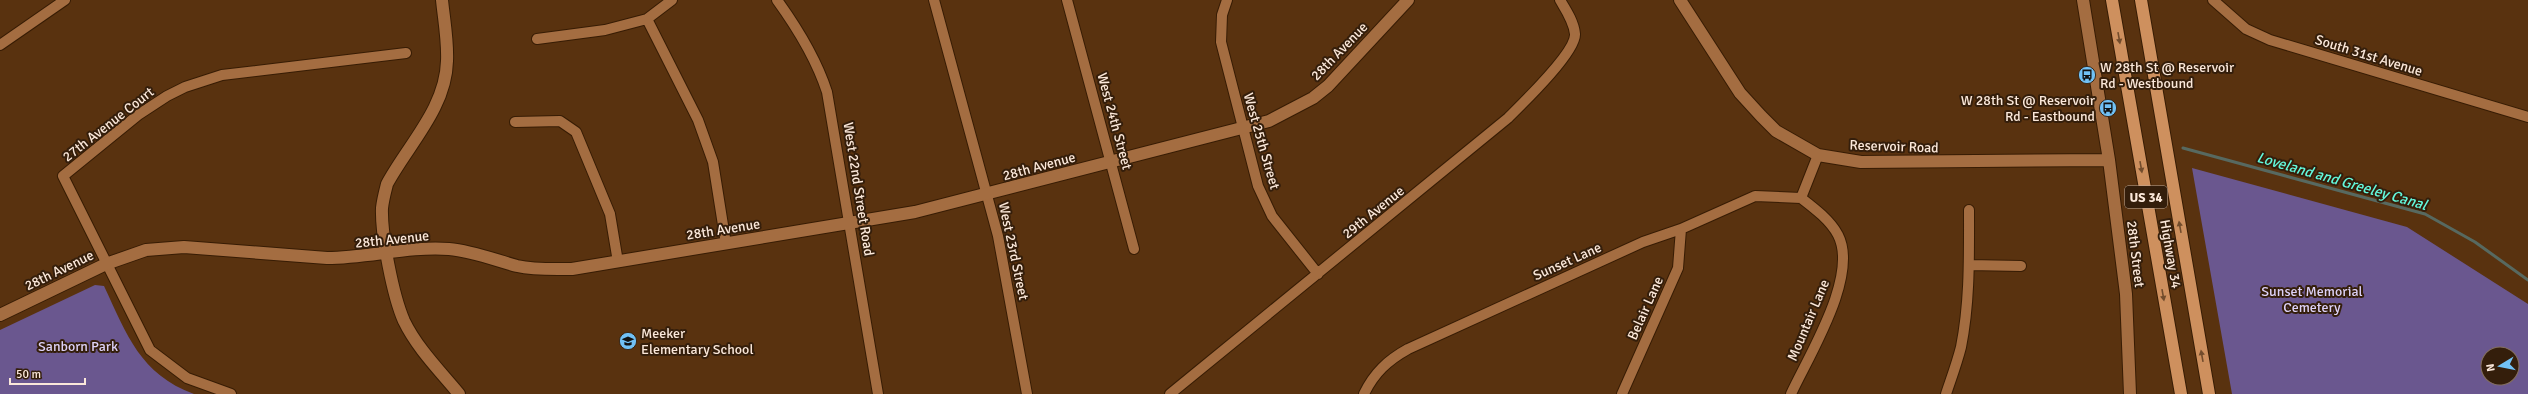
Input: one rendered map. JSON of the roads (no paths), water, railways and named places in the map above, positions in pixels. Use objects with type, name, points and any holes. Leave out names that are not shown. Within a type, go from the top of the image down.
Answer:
[{"type":"highway","name":"Highway 34","points":[[2112,0],[2181,394]]},
{"type":"highway","name":"Highway 34","points":[[2141,0],[2209,394]]},
{"type":"street","points":[[0,45],[65,0]]},
{"type":"street","points":[[442,0],[447,47],[445,74],[436,104],[396,168],[384,195],[383,223],[388,253],[404,320],[416,341],[459,394]]},
{"type":"street","points":[[537,39],[605,30],[647,20],[672,0]]},
{"type":"street","name":"West 22nd Street Road","points":[[777,0],[798,28],[820,70],[827,92],[851,224],[878,394]]},
{"type":"street","name":"West 23rd Street","points":[[934,0],[998,236],[1027,394]]},
{"type":"street","name":"West 24th Street","points":[[1067,0],[1134,249]]},
{"type":"street","name":"West 25th Street","points":[[1227,0],[1221,28],[1222,42],[1258,186],[1268,209],[1318,274]]},
{"type":"street","name":"28th Avenue","points":[[0,315],[127,255],[165,248],[327,258],[352,258],[418,249],[449,249],[518,266],[545,270],[572,269],[851,224],[915,212],[987,195],[1269,121],[1313,98],[1340,74],[1408,0]]},
{"type":"street","name":"29th Avenue","points":[[1170,394],[1508,118],[1562,59],[1572,44],[1575,35],[1573,26],[1560,0]]},
{"type":"street","name":"Reservoir Road","points":[[1680,0],[1740,93],[1776,131],[1818,155],[1861,162],[2109,160]]},
{"type":"street","name":"28th Street","points":[[2083,0],[2109,160],[2126,294],[2130,394]]},
{"type":"street","name":"South 31st Avenue","points":[[2212,0],[2246,29],[2270,40],[2528,117]]},
{"type":"street","points":[[647,20],[698,120],[713,162],[726,244]]},
{"type":"street","name":"27th Avenue Court","points":[[106,264],[63,176],[138,115],[167,96],[222,75],[406,52]]},
{"type":"street","points":[[515,122],[560,121],[576,132],[610,214],[618,262]]},
{"type":"street","points":[[1801,198],[1818,155]]},
{"type":"street","name":"Sunset Lane","points":[[1364,394],[1379,370],[1390,359],[1408,349],[1643,242],[1680,229],[1755,196],[1801,198]]},
{"type":"street","name":"Mountair Lane","points":[[1791,394],[1838,293],[1843,270],[1844,254],[1838,234],[1821,214],[1801,198]]},
{"type":"street","points":[[1946,394],[1962,341],[1969,265],[1969,210]]},
{"type":"street","name":"Belair Lane","points":[[1622,394],[1678,268],[1680,229]]},
{"type":"street","points":[[106,264],[154,354],[187,378],[230,394]]},
{"type":"street","points":[[1969,265],[2021,266]]},
{"type":"waterway","name":"Loveland and Greeley Canal","points":[[2183,148],[2425,214],[2475,242],[2528,280]]},
{"type":"place","name":"W 28th St @ Reservoir Rd - Westbound","points":[[2087,75]]},
{"type":"place","name":"W 28th St @ Reservoir Rd - Eastbound","points":[[2108,108]]},
{"type":"place","name":"Meeker Elementary School","points":[[628,341]]},
{"type":"park label","name":"Sunset Memorial Cemetery","points":[[2312,300]]},
{"type":"park label","name":"Sanborn Park","points":[[78,346]]}]
